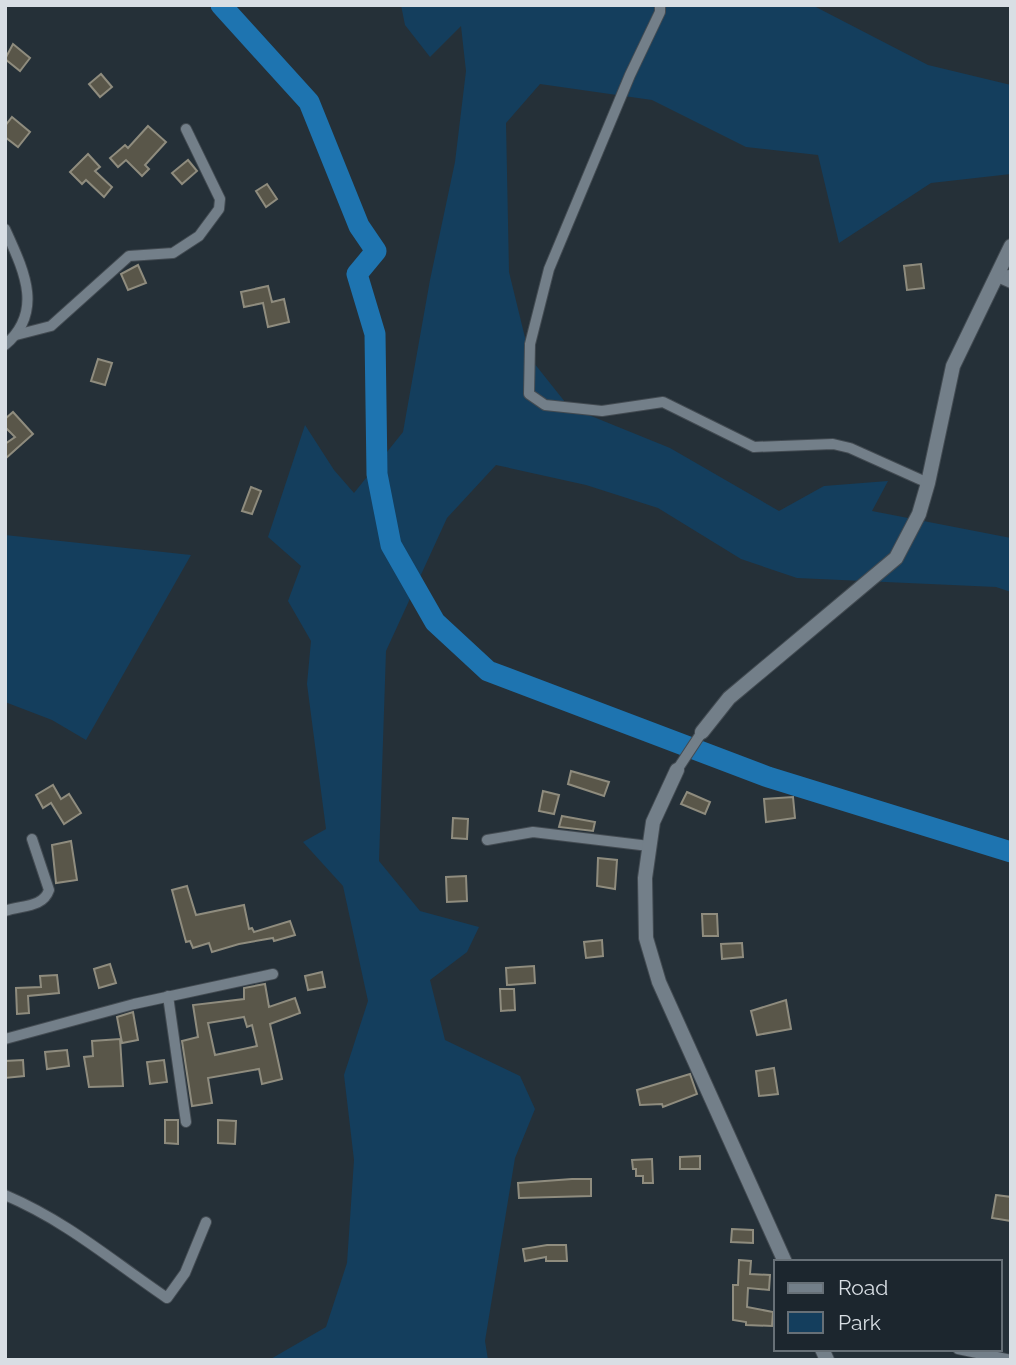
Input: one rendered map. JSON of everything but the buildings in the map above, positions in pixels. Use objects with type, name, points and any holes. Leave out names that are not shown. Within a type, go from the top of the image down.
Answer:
[{"type":"street","points":[[660,5],[660,12],[614,110],[549,269],[530,344],[529,394],[535,401],[545,405],[602,411],[663,402],[754,447],[832,444],[850,447],[929,483]]},
{"type":"street","points":[[16,335],[51,326],[129,256],[173,253],[209,225],[219,209],[220,199],[186,129]]},
{"type":"street","points":[[5,229],[27,278],[29,298],[22,326],[5,345]]},
{"type":"street","points":[[784,1260],[659,982],[646,938],[649,846],[653,822],[677,770],[729,698],[896,558],[919,514],[929,483],[953,366],[1011,246]]},
{"type":"street","points":[[995,276],[1011,275]]},
{"type":"street","points":[[995,276],[1011,283]]},
{"type":"street","points":[[486,840],[533,832],[649,846]]},
{"type":"street","points":[[5,911],[41,902],[47,897],[49,890],[32,839]]},
{"type":"street","points":[[5,1039],[168,996],[273,974]]},
{"type":"street","points":[[168,996],[186,1122]]},
{"type":"street","points":[[5,1195],[86,1238],[127,1271],[167,1298],[185,1272],[206,1222]]},
{"type":"street","points":[[968,1351],[1011,1360]]},
{"type":"green space","points":[[401,5],[812,5],[928,65],[1011,85],[1011,174],[931,183],[839,243],[818,155],[746,147],[652,100],[540,84],[506,123],[509,272],[530,358],[569,407],[670,448],[779,511],[824,486],[888,481],[872,511],[1011,538],[1011,592],[996,587],[797,578],[741,559],[658,508],[586,485],[496,465],[447,518],[386,651],[379,861],[420,911],[479,927],[467,952],[430,980],[445,1040],[520,1076],[535,1109],[515,1158],[485,1341],[488,1360],[269,1360],[326,1327],[347,1263],[354,1160],[344,1075],[368,1001],[343,886],[303,842],[326,829],[307,684],[311,641],[288,601],[301,566],[268,537],[305,425],[334,470],[354,493],[403,432],[430,280],[455,162],[466,71],[461,26],[430,57],[405,25]]},
{"type":"green space","points":[[5,535],[191,555],[86,740],[52,720],[5,702]]},
{"type":"waterway","points":[[221,5],[309,102],[359,226],[376,251],[357,274],[375,334],[377,474],[391,545],[435,622],[488,671],[768,777],[1011,852]]}]
